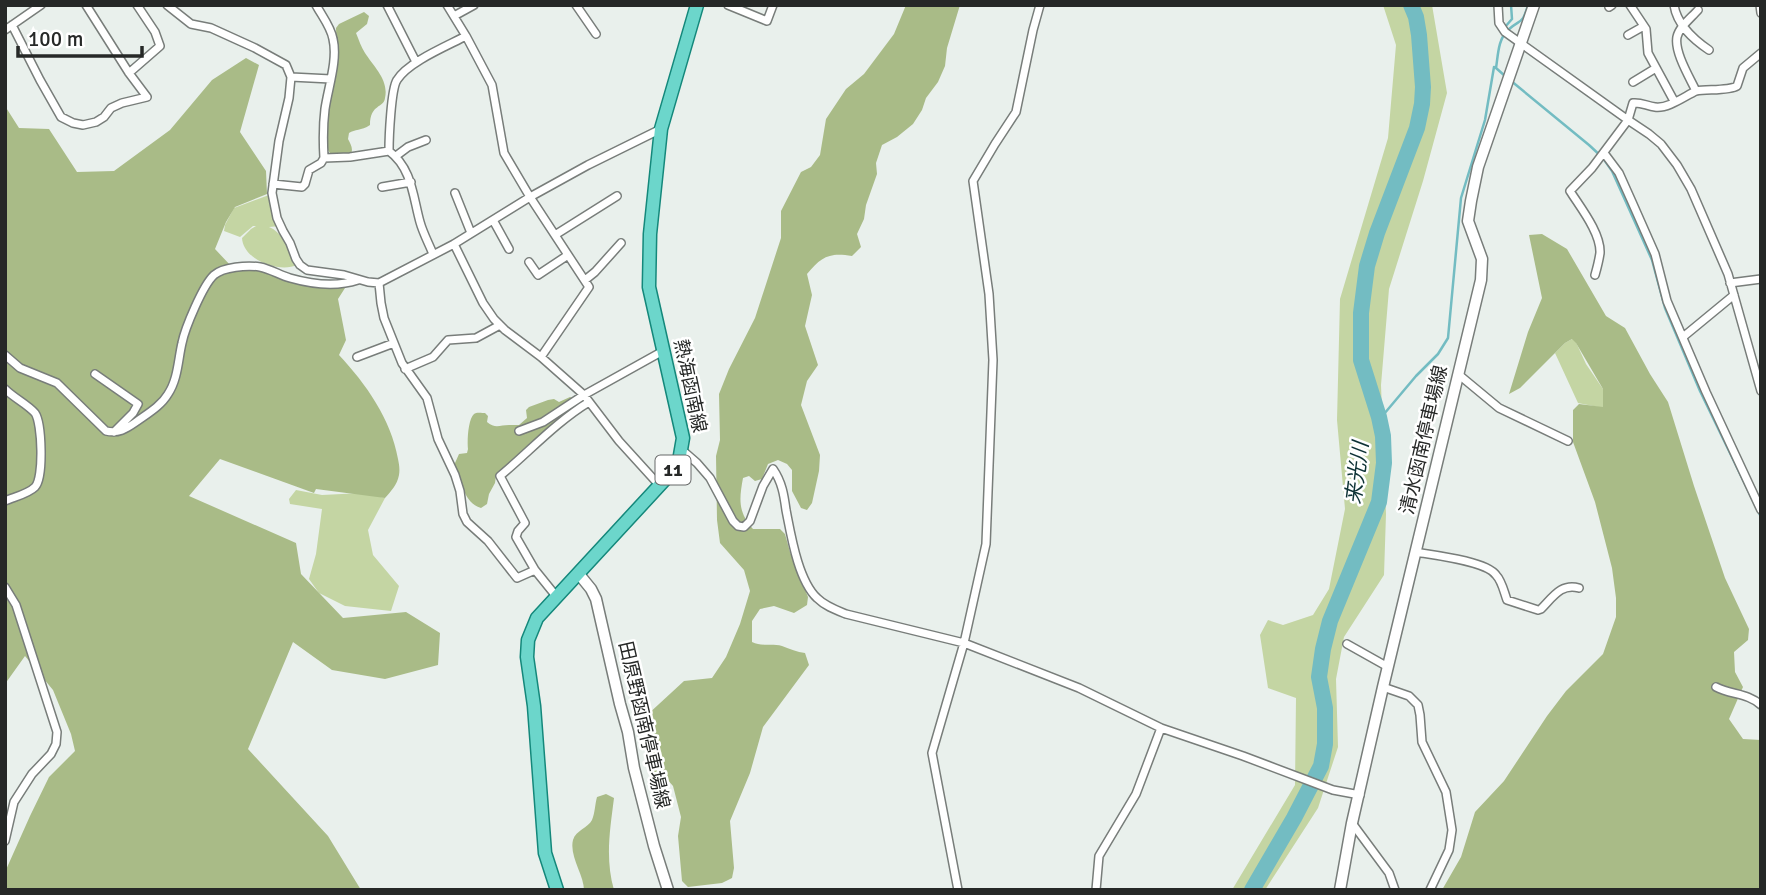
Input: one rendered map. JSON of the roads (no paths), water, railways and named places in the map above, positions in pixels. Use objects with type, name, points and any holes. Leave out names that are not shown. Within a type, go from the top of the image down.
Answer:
[{"type":"main road","name":"熱海函南線","points":[[557,890],[545,853],[534,706],[526,649],[537,618],[671,473],[682,450],[682,427],[649,287],[650,234],[661,129],[697,5]]},
{"type":"main road","name":"清水函南停車場線","points":[[1340,890],[1352,823],[1383,687],[1481,280],[1482,259],[1468,221],[1478,167],[1534,5]]},
{"type":"main road","name":"田原野函南停車場線","points":[[578,573],[596,599],[634,768],[668,890]]},
{"type":"street","points":[[41,5],[9,27],[61,117],[83,125],[96,122],[111,108],[122,103],[147,97],[86,5]]},
{"type":"street","points":[[129,73],[160,46],[155,32],[137,5]]},
{"type":"street","points":[[167,5],[191,24],[218,31],[286,65],[291,77],[289,98],[279,141],[272,192],[277,218],[300,265],[307,270],[379,282],[454,244],[530,197],[601,158],[661,129]]},
{"type":"street","points":[[273,184],[302,187],[309,170],[324,158],[323,132],[334,41],[316,5]]},
{"type":"street","points":[[387,5],[416,62]]},
{"type":"street","points":[[447,5],[492,85],[504,153],[589,287],[541,357]]},
{"type":"street","points":[[454,16],[474,5]]},
{"type":"street","points":[[576,5],[596,34]]},
{"type":"street","points":[[728,5],[767,21],[774,5]]},
{"type":"street","points":[[958,890],[932,753],[964,643],[986,544],[993,360],[989,294],[973,181],[1016,111],[1040,5]]},
{"type":"street","points":[[1498,5],[1499,23],[1505,32],[1656,139],[1686,180],[1730,283],[1761,391]]},
{"type":"street","points":[[1630,5],[1644,26],[1647,50],[1674,101]]},
{"type":"street","points":[[1674,5],[1675,14],[1684,27],[1696,41],[1709,50]]},
{"type":"street","points":[[1760,5],[1761,13]]},
{"type":"street","points":[[1696,91],[1677,47],[1678,34],[1698,10]]},
{"type":"street","points":[[1628,35],[1644,26]]},
{"type":"street","points":[[433,254],[421,224],[411,182],[393,153],[388,132],[396,81],[416,62],[466,36]]},
{"type":"street","points":[[1595,275],[1600,253],[1599,243],[1570,191],[1592,168],[1628,120],[1633,103],[1666,106],[1696,91],[1719,88],[1731,90],[1737,86],[1743,68],[1761,53]]},
{"type":"street","points":[[1633,82],[1656,68]]},
{"type":"street","points":[[291,77],[331,79]]},
{"type":"street","points":[[324,158],[393,153],[426,140]]},
{"type":"street","points":[[1604,153],[1619,173],[1655,254],[1667,301],[1706,393],[1761,510]]},
{"type":"street","points":[[382,187],[411,182]]},
{"type":"street","points":[[455,193],[471,233]]},
{"type":"street","points":[[555,235],[617,195]]},
{"type":"street","points":[[493,220],[509,249]]},
{"type":"street","points":[[585,280],[621,243]]},
{"type":"street","points":[[454,244],[483,303],[500,325],[541,357],[586,398],[619,441],[659,485]]},
{"type":"street","points":[[529,262],[538,275],[568,255]]},
{"type":"street","points":[[5,355],[20,368],[57,383],[101,427],[114,432],[129,427],[168,394],[186,329],[203,291],[213,276],[226,268],[258,267],[291,279],[310,282],[347,284],[359,279]]},
{"type":"street","points":[[1730,283],[1761,279]]},
{"type":"street","points":[[379,282],[384,318],[405,369],[427,398],[438,439],[455,475],[467,522],[488,541],[517,578],[535,570]]},
{"type":"street","points":[[1683,337],[1734,295]]},
{"type":"street","points":[[405,369],[433,356],[448,340],[476,338],[500,325]]},
{"type":"street","points":[[357,357],[394,343]]},
{"type":"street","points":[[519,431],[543,422],[663,351]]},
{"type":"street","points":[[95,374],[138,404],[114,432]]},
{"type":"street","points":[[1458,374],[1499,408],[1568,440]]},
{"type":"street","points":[[5,389],[34,412],[39,421],[41,472],[33,489],[5,501]]},
{"type":"street","points":[[556,596],[535,570],[516,537],[525,523],[500,476],[586,398]]},
{"type":"street","points":[[682,450],[710,478],[738,526],[744,527],[750,521],[763,486],[773,469],[781,481],[800,568],[808,587],[818,600],[828,606],[846,614],[964,643],[1079,688],[1161,728],[1333,790],[1360,795]]},
{"type":"street","points":[[1416,552],[1472,563],[1490,570],[1497,575],[1507,600],[1538,610],[1563,588],[1579,588]]},
{"type":"street","points":[[5,587],[16,606],[57,732],[56,744],[51,754],[32,774],[14,802],[5,841]]},
{"type":"street","points":[[1347,644],[1388,667]]},
{"type":"street","points":[[1383,687],[1409,696],[1418,705],[1422,742],[1446,792],[1452,830],[1449,850],[1430,890]]},
{"type":"street","points":[[1716,687],[1755,700],[1761,705]]},
{"type":"street","points":[[1096,890],[1099,856],[1136,794],[1161,728]]},
{"type":"street","points":[[1352,823],[1389,873],[1395,890]]},
{"type":"waterway","name":"来光川","points":[[1252,890],[1321,766],[1325,744],[1325,708],[1319,677],[1323,649],[1330,621],[1379,502],[1384,463],[1383,436],[1361,360],[1361,313],[1367,266],[1417,128],[1422,104],[1419,35],[1411,5]]},
{"type":"waterway","points":[[1505,27],[1512,19],[1511,5]]},
{"type":"waterway","points":[[1505,76],[1496,68],[1500,43],[1508,30],[1522,19],[1528,5]]},
{"type":"waterway","points":[[1379,417],[1438,354],[1448,338],[1461,198],[1485,120],[1494,67]]},
{"type":"waterway","points":[[1510,80],[1589,145],[1612,171],[1652,260],[1665,308],[1700,391],[1761,517]]}]
